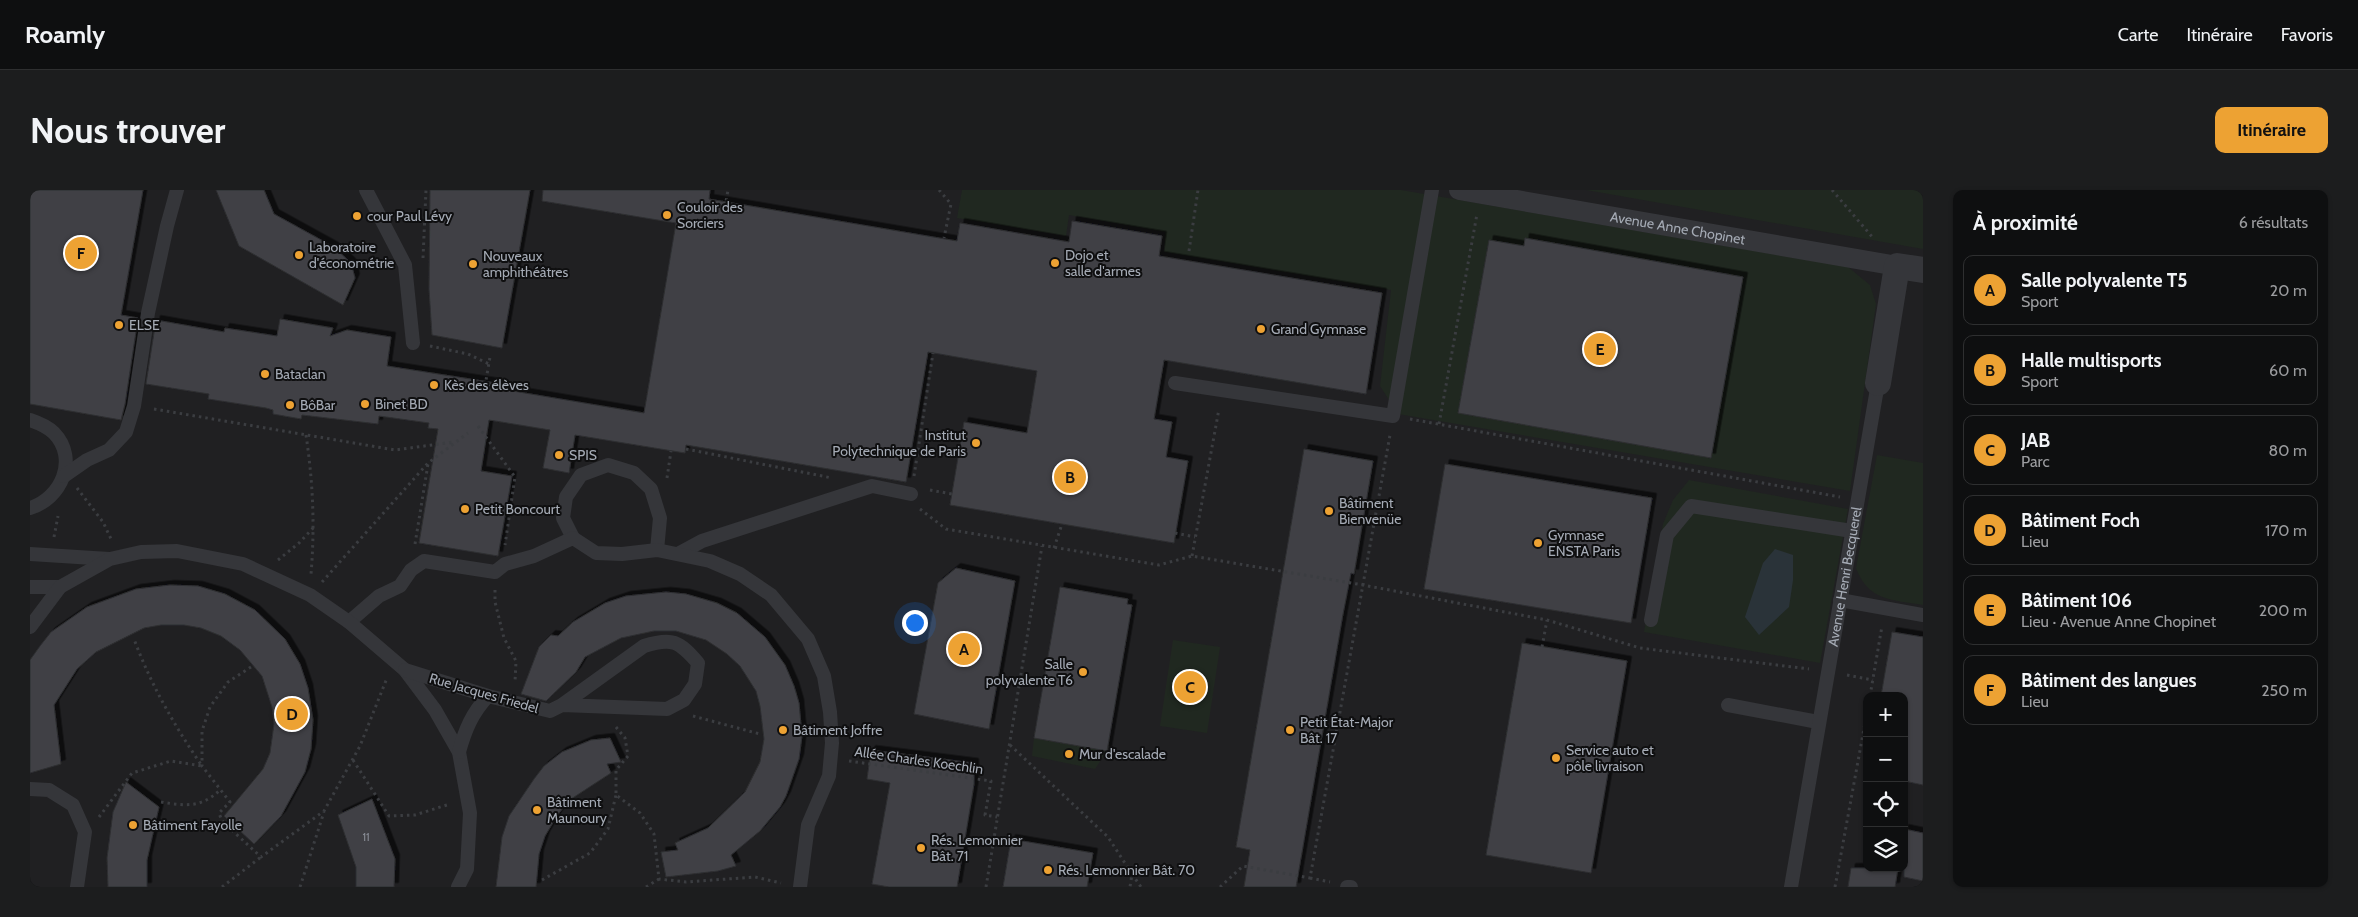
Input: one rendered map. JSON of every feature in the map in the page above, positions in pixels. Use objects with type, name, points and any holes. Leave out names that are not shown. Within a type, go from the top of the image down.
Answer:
[{"type":"street","name":"Avenue Anne Chopinet","points":[[1459,190],[1898,266]]},
{"type":"street","points":[[1898,266],[1923,270]]},
{"type":"street","name":"Avenue Henri Becquerel","points":[[1878,383],[1898,266]]},
{"type":"lane","points":[[64,476],[87,460],[110,450],[126,432],[134,406],[148,313],[166,226],[177,190]]},
{"type":"lane","points":[[366,190],[405,265],[413,343]]},
{"type":"lane","points":[[1175,382],[1393,416],[1432,190]]},
{"type":"lane","name":"Avenue Henri Becquerel","points":[[1791,887],[1878,383]]},
{"type":"lane","points":[[30,420],[43,425],[54,434],[62,446],[65,461],[64,476],[59,487],[50,498],[33,508]]},
{"type":"lane","points":[[62,446],[87,460]]},
{"type":"lane","points":[[657,550],[660,518],[651,489],[634,473],[608,465],[581,475],[566,497],[563,518],[573,538],[596,553],[622,554],[657,550],[710,561],[740,574],[772,595],[808,639],[824,676],[830,712],[829,776],[808,825],[800,887]]},
{"type":"lane","points":[[678,554],[702,541],[872,486],[911,494]]},
{"type":"lane","points":[[1651,620],[1667,535],[1691,506],[1852,531]]},
{"type":"lane","points":[[349,622],[379,596],[400,586],[411,570],[424,561],[498,570],[505,564],[534,556],[573,538]]},
{"type":"lane","name":"Rue Jacques Friedel","points":[[60,587],[115,558],[141,552],[178,551],[243,564],[310,595],[349,622],[405,670],[435,710],[459,752],[470,813],[467,869],[458,887]]},
{"type":"lane","points":[[30,554],[115,558]]},
{"type":"lane","points":[[30,586],[60,587]]},
{"type":"lane","points":[[30,627],[60,587]]},
{"type":"lane","points":[[1840,600],[1923,615]]},
{"type":"lane","points":[[562,705],[644,646],[660,641],[682,644],[698,663],[695,684],[684,700],[667,709]]},
{"type":"lane","name":"Rue Jacques Friedel","points":[[405,670],[488,696],[550,711],[562,705],[667,709]]},
{"type":"lane","points":[[459,752],[465,730],[476,708],[488,696]]},
{"type":"lane","points":[[1728,706],[1818,722]]},
{"type":"lane","points":[[30,789],[49,790],[73,805],[85,832],[77,887]]},
{"type":"lane","points":[[467,869],[471,887]]},
{"type":"path","points":[[423,260],[426,190]]},
{"type":"path","points":[[725,207],[728,190]]},
{"type":"path","points":[[939,190],[951,204],[944,238]]},
{"type":"path","points":[[1189,251],[1198,190]]},
{"type":"path","points":[[1832,190],[1898,266]]},
{"type":"path","points":[[1439,424],[1480,194]]},
{"type":"path","points":[[428,340],[430,346],[435,348],[468,354],[489,364]]},
{"type":"path","points":[[914,478],[933,353]]},
{"type":"path","points":[[485,386],[490,358]]},
{"type":"path","points":[[1192,556],[1222,389]]},
{"type":"path","points":[[134,406],[395,450],[454,442]]},
{"type":"path","points":[[1220,887],[1243,866],[1310,878],[1393,416],[1858,500]]},
{"type":"path","points":[[478,426],[515,477],[498,570],[495,602],[504,638],[516,661],[514,703]]},
{"type":"path","points":[[310,595],[428,463],[468,433]]},
{"type":"path","points":[[306,435],[313,482],[315,527],[310,595]]},
{"type":"path","points":[[686,449],[832,478]]},
{"type":"path","points":[[411,570],[428,463]]},
{"type":"path","points":[[51,556],[64,476]]},
{"type":"path","points":[[64,476],[86,497],[103,522],[115,558]]},
{"type":"path","points":[[911,494],[915,506],[946,529],[1159,565],[1192,556],[1363,585],[1547,620],[1640,648],[1827,671],[1872,680]]},
{"type":"path","points":[[1054,548],[1062,524]]},
{"type":"path","points":[[257,570],[278,560],[315,527]]},
{"type":"path","points":[[1176,534],[1195,537]]},
{"type":"path","points":[[986,887],[1042,546]]},
{"type":"path","points":[[1870,692],[1886,608]]},
{"type":"path","points":[[1542,647],[1547,620]]},
{"type":"path","points":[[134,639],[147,675],[169,717],[202,766],[230,802],[219,813],[222,821],[261,857]]},
{"type":"path","points":[[300,887],[324,811],[360,746],[393,661]]},
{"type":"path","points":[[202,766],[202,731],[210,707],[228,682],[251,667]]},
{"type":"path","points":[[667,709],[760,734]]},
{"type":"path","points":[[542,880],[590,853],[608,829],[616,795],[616,770],[628,756],[625,738],[612,723]]},
{"type":"path","points":[[1835,887],[1863,734]]},
{"type":"path","points":[[1010,745],[1108,837],[1141,887]]},
{"type":"path","points":[[353,760],[389,816],[415,815],[468,799]]},
{"type":"path","name":"Allée Charles Koechlin","points":[[841,760],[990,781],[986,815],[997,817]]},
{"type":"path","points":[[85,832],[132,773],[171,761],[202,766]]},
{"type":"path","points":[[161,802],[181,806],[208,801],[220,790]]},
{"type":"path","points":[[616,795],[640,813],[654,834],[658,879]]},
{"type":"path","points":[[222,887],[324,811]]},
{"type":"path","points":[[1130,887],[1132,874]]},
{"type":"path","points":[[646,887],[658,879],[686,882],[755,877],[779,881],[785,887]]},
{"type":"shaded area","name":"Institut Polytechnique de Paris","points":[[30,190],[1923,190],[1923,887],[30,887]]},
{"type":"shaded area","points":[[962,190],[1401,190],[1848,267],[1870,285],[1876,304],[1850,491],[1398,414],[1380,386],[1391,290],[1164,252],[1165,232],[1069,215],[1066,236],[957,218]]},
{"type":"shaded area","points":[[1586,190],[1923,190],[1923,249]]},
{"type":"shaded area","points":[[1877,455],[1923,463],[1923,605],[1892,600],[1875,593],[1867,587],[1856,568]]},
{"type":"shaded area","points":[[1689,480],[1848,509],[1820,663],[1644,632],[1663,524],[1673,500]]},
{"type":"shaded area","points":[[1775,549],[1793,555],[1793,580],[1789,607],[1759,635],[1745,617],[1763,563]]},
{"type":"shaded area","points":[[1173,640],[1220,647],[1207,733],[1160,726]]},
{"type":"shaded area","name":"Mur d'escalade","points":[[1034,738],[1107,751],[1095,769],[1032,756]]},
{"type":"building","points":[[30,190],[143,190],[121,315],[138,318],[121,420],[30,404]]},
{"type":"building","name":"Laboratoire d'économétrie","points":[[216,190],[264,190],[274,214],[334,247],[351,263],[355,278],[343,305],[239,246]]},
{"type":"building","name":"Nouveaux amphithéâtres","points":[[430,190],[530,190],[502,348],[432,335],[429,289]]},
{"type":"building","points":[[543,190],[710,190],[709,199],[957,241],[960,223],[1069,242],[1072,221],[1162,236],[1159,256],[1382,293],[1366,394],[1164,360],[1154,419],[1172,422],[1166,457],[1188,461],[1174,543],[950,505],[964,422],[1027,433],[1037,371],[928,352],[906,482],[686,445],[685,453],[575,435],[569,473],[543,468],[550,430],[489,420],[481,471],[512,476],[498,556],[419,543],[438,429],[428,428],[429,423],[379,416],[378,424],[302,415],[301,419],[273,414],[273,410],[266,408],[208,399],[209,394],[146,384],[156,320],[224,332],[225,328],[277,336],[280,319],[333,328],[330,336],[347,330],[391,337],[387,366],[496,383],[495,388],[644,413],[676,223],[542,201]]},
{"type":"building","points":[[1525,238],[1743,277],[1711,458],[1458,413],[1489,240],[1524,246]]},
{"type":"building","points":[[1304,449],[1373,461],[1354,574],[1351,573],[1343,614],[1296,887],[1244,887],[1250,850],[1236,847]]},
{"type":"building","name":"Gymnase ENSTA Paris","points":[[1445,464],[1652,498],[1631,623],[1424,589]]},
{"type":"building","points":[[956,568],[1015,581],[989,729],[914,714],[938,583]]},
{"type":"building","points":[[170,585],[198,586],[225,594],[255,610],[285,639],[300,664],[308,688],[313,720],[311,749],[305,772],[281,816],[254,844],[224,816],[263,769],[270,753],[274,724],[272,707],[262,676],[240,650],[221,636],[201,628],[184,625],[161,625],[144,628],[96,652],[77,669],[54,705],[61,764],[30,773],[30,660],[40,646],[51,632],[87,607],[136,589]]},
{"type":"building","name":"Salle polyvalente T6","points":[[1060,587],[1128,599],[1127,604],[1132,605],[1107,751],[1034,738]]},
{"type":"building","name":"Bâtiment Joffre","points":[[666,592],[686,594],[717,603],[737,613],[765,637],[785,665],[794,686],[799,703],[802,736],[799,759],[786,796],[780,807],[760,831],[731,855],[736,866],[718,871],[666,877],[661,852],[678,850],[675,843],[708,828],[745,792],[760,762],[764,739],[760,706],[756,691],[740,666],[727,654],[706,640],[676,631],[654,631],[621,638],[585,657],[576,672],[546,701],[521,694],[539,647],[551,635],[558,636],[573,622],[605,603],[626,596]]},
{"type":"building","points":[[1892,632],[1923,637],[1923,785],[1908,782],[1908,692],[1882,692]]},
{"type":"building","name":"Service auto et pôle livraison","points":[[1522,643],[1627,661],[1591,873],[1486,855]]},
{"type":"building","name":"Bâtiment Maunoury","points":[[610,738],[621,762],[607,764],[611,773],[568,801],[557,816],[545,836],[539,854],[536,887],[496,887],[502,837],[509,816],[534,779],[544,766],[562,752],[591,740]]},
{"type":"building","points":[[871,750],[974,763],[974,784],[957,887],[889,887],[872,884],[890,783],[867,779]]},
{"type":"building","name":"Bâtiment Fayolle","points":[[126,782],[159,807],[147,860],[147,887],[108,887],[107,858],[113,812]]},
{"type":"building","points":[[372,799],[395,859],[394,887],[356,887],[356,867],[338,815]]},
{"type":"building","points":[[1908,830],[1923,833],[1923,881],[1904,877],[1904,872],[1908,872]]},
{"type":"building","name":"Rés. Lemonnier Bât. 70","points":[[1011,839],[1093,853],[1087,887],[1003,887]]},
{"type":"building","points":[[1851,868],[1863,868],[1863,872],[1897,872],[1895,887],[1848,887]]},
{"type":"place","name":"Couloir des Sorciers","points":[[667,215]]},
{"type":"place","name":"cour Paul Lévy","points":[[357,216]]},
{"type":"place","name":"Bâtiment des langues","points":[[81,253]]},
{"type":"place","name":"Laboratoire d'économétrie","points":[[299,255]]},
{"type":"place","name":"Dojo et salle d'armes","points":[[1055,263]]},
{"type":"place","name":"Nouveaux amphithéâtres","points":[[473,264]]},
{"type":"place","name":"ELSE","points":[[119,325]]},
{"type":"place","name":"Grand Gymnase","points":[[1261,329]]},
{"type":"place","name":"Bâtiment 106","points":[[1600,349]]},
{"type":"place","name":"Bataclan","points":[[265,374]]},
{"type":"place","name":"Kès des élèves","points":[[434,385]]},
{"type":"place","name":"Binet BD","points":[[365,404]]},
{"type":"place","name":"BôBar","points":[[290,405]]},
{"type":"place","name":"Institut Polytechnique de Paris","points":[[976,443]]},
{"type":"place","name":"SPIS","points":[[559,455]]},
{"type":"place","name":"Halle multisports","points":[[1070,477]]},
{"type":"place","name":"Petit Boncourt","points":[[465,509]]},
{"type":"place","name":"Bâtiment Bienvenüe","points":[[1329,511]]},
{"type":"place","name":"Gymnase ENSTA Paris","points":[[1538,543]]},
{"type":"place","name":"Salle polyvalente T5","points":[[964,649]]},
{"type":"place","name":"Salle polyvalente T6","points":[[1083,672]]},
{"type":"place","name":"JAB","points":[[1190,687]]},
{"type":"place","name":"Bâtiment Foch","points":[[292,714]]},
{"type":"place","name":"Bâtiment Joffre","points":[[783,730]]},
{"type":"place","name":"Petit État-Major Bât. 17","points":[[1290,730]]},
{"type":"place","name":"Mur d'escalade","points":[[1069,754]]},
{"type":"place","name":"Service auto et pôle livraison","points":[[1556,758]]},
{"type":"place","name":"Bâtiment Maunoury","points":[[537,810]]},
{"type":"place","name":"Bâtiment Fayolle","points":[[133,825]]},
{"type":"place","name":"Rés. Lemonnier Bât. 71","points":[[921,848]]},
{"type":"place","name":"Rés. Lemonnier Bât. 70","points":[[1048,870]]}]
